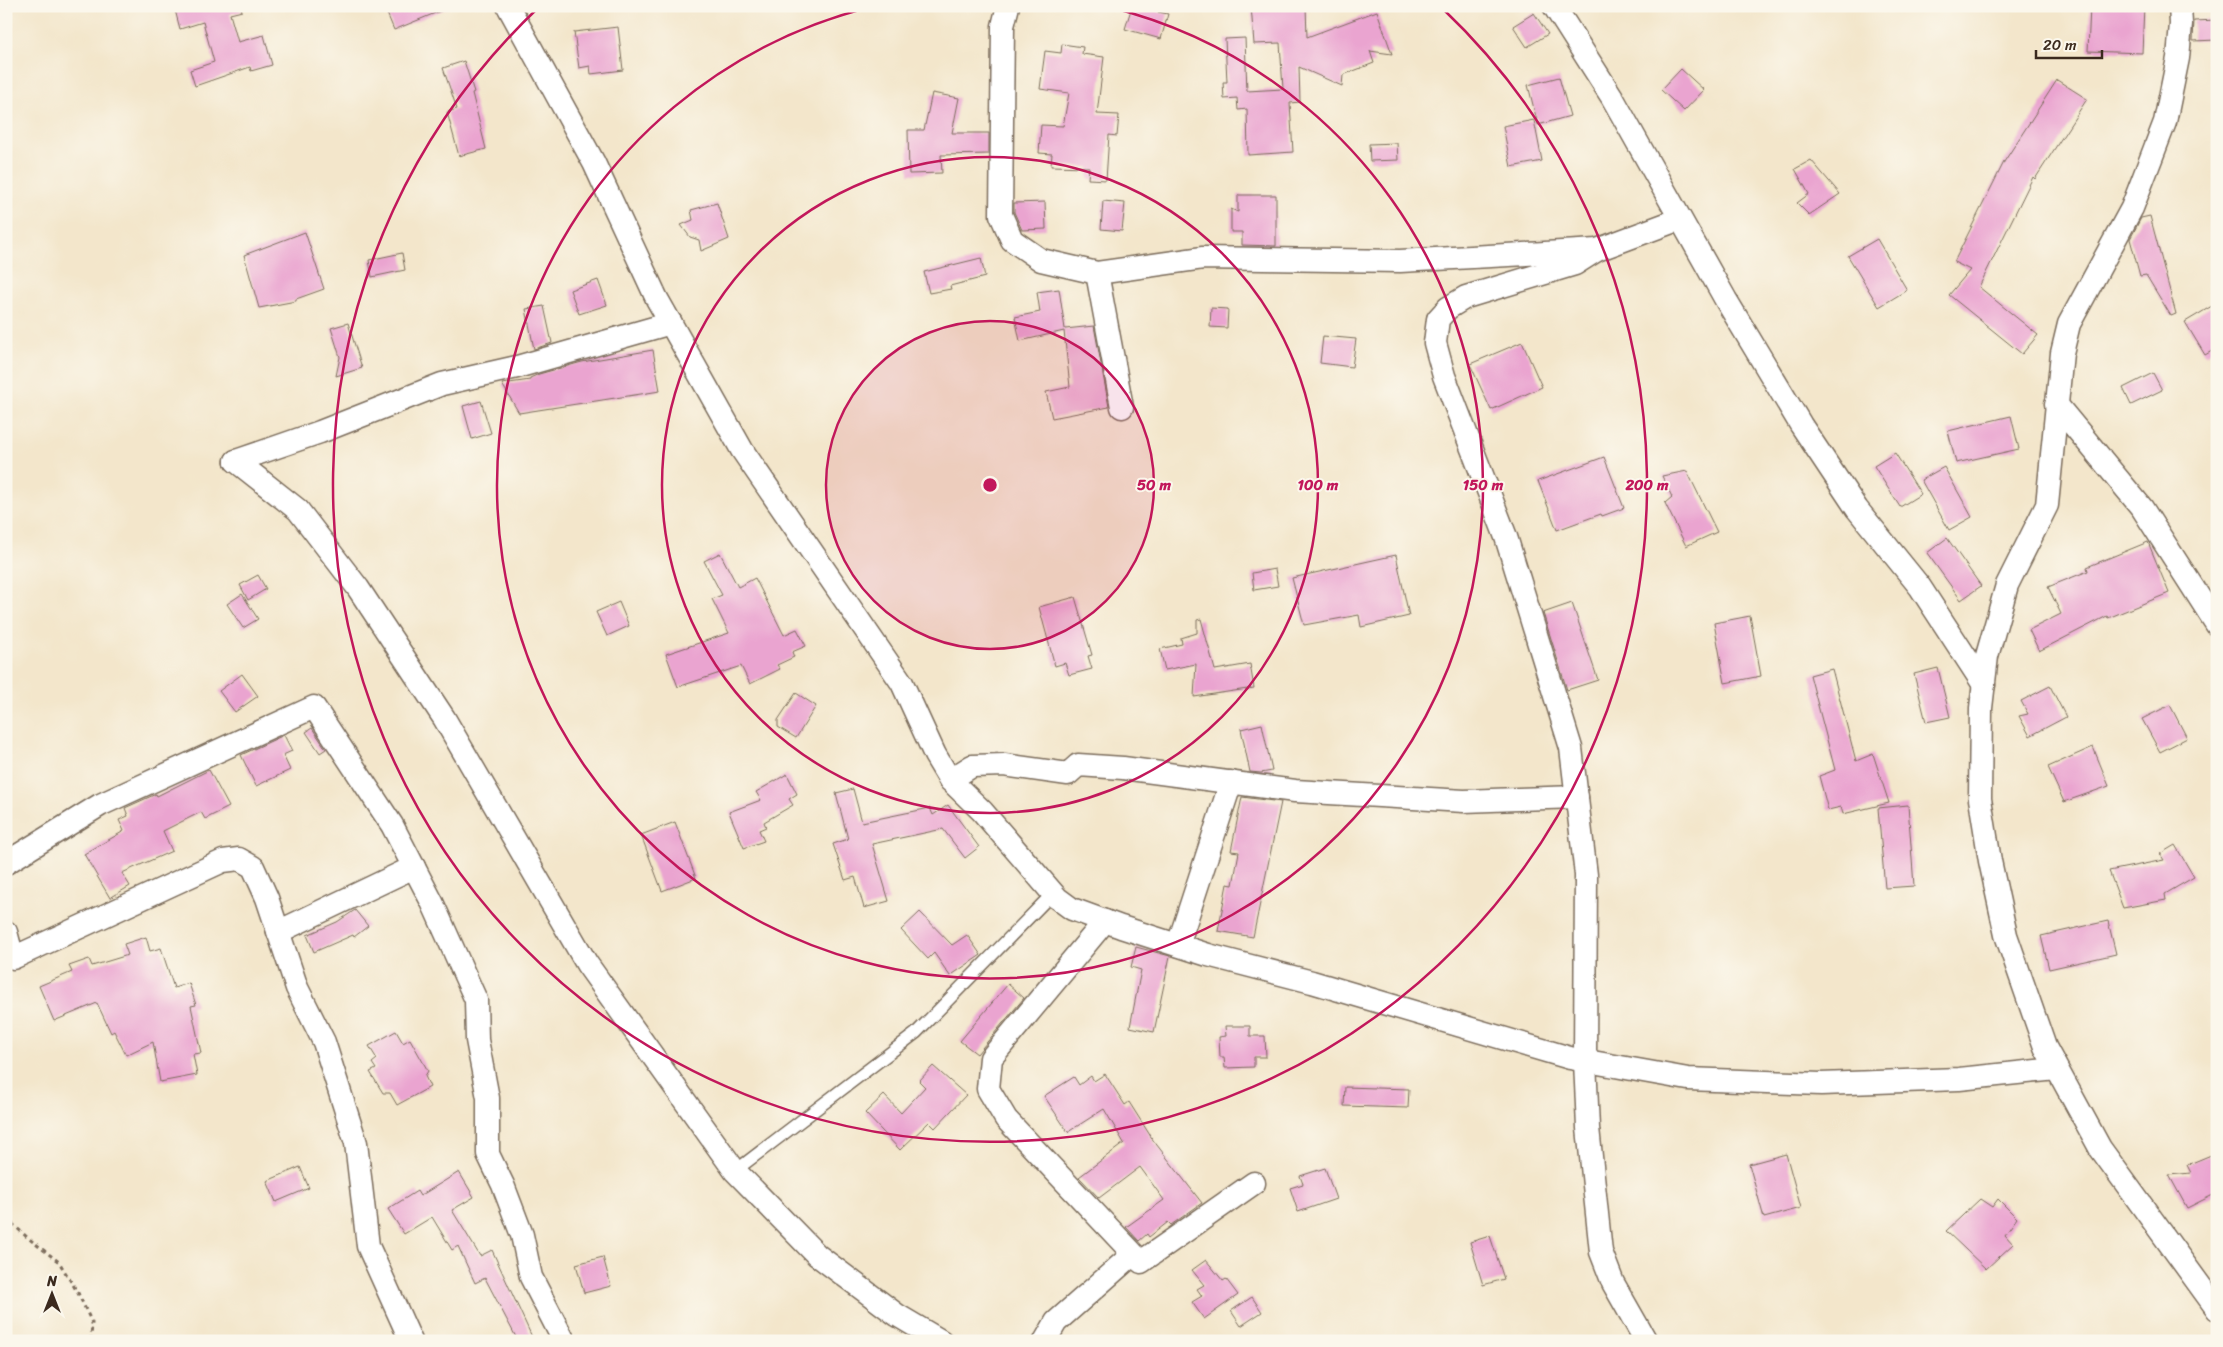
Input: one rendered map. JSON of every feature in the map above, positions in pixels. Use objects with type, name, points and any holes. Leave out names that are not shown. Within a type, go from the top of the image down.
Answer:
[{"type":"street","points":[[508,6],[594,163],[657,299],[742,450],[902,682],[935,755],[950,780],[982,811],[1053,893],[1072,909],[1105,922],[1178,945],[1585,1061],[1688,1079],[1821,1084],[1959,1079],[2056,1069]]},
{"type":"street","points":[[1008,6],[1003,26],[1001,214],[1012,240],[1041,260],[1097,273],[1202,258],[1400,261],[1597,250]]},
{"type":"street","points":[[1554,6],[1612,96],[1800,425],[1857,509],[1920,587],[1984,685]]},
{"type":"street","points":[[2180,6],[2181,24],[2178,58],[2165,122],[2132,208],[2069,324],[2062,353],[2046,505],[2007,585],[1987,656],[1981,708],[1980,800],[1990,861],[2006,935],[2045,1047],[2100,1148],[2217,1309]]},
{"type":"street","points":[[1646,1341],[1613,1283],[1601,1252],[1588,1128],[1585,1061],[1586,875],[1571,748],[1509,546],[1444,376],[1435,343],[1438,320],[1448,308],[1466,297],[1575,264],[1597,250],[1680,218]]},
{"type":"street","points":[[1097,273],[1122,407]]},
{"type":"street","points":[[671,323],[518,367],[442,384],[320,432],[236,461],[298,510],[358,588],[444,718],[587,964],[735,1171],[817,1255],[896,1315],[941,1341]]},
{"type":"street","points":[[2056,404],[2142,508],[2217,625]]},
{"type":"street","points":[[6,863],[100,804],[314,707],[392,825],[414,867],[476,1000],[476,1040],[488,1098],[488,1154],[503,1185],[522,1235],[531,1277],[564,1341]]},
{"type":"street","points":[[950,780],[972,766],[1004,765],[1068,774],[1078,765],[1123,768],[1295,791],[1464,801],[1577,797]]},
{"type":"street","points":[[1178,945],[1231,782]]},
{"type":"street","points":[[6,932],[13,958],[223,861],[239,859],[253,867],[267,898],[297,988],[324,1042],[356,1143],[368,1246],[411,1341]]},
{"type":"street","points":[[278,932],[414,867]]},
{"type":"street","points":[[1105,922],[991,1058],[988,1088],[1006,1119],[1132,1255],[1141,1262],[1254,1183]]},
{"type":"street","points":[[1044,1341],[1056,1322],[1132,1255]]},
{"type":"lane","points":[[735,1171],[916,1033],[1053,893]]},
{"type":"path","points":[[6,1218],[59,1262],[78,1293],[92,1323],[91,1338],[86,1341]]},
{"type":"building","points":[[174,6],[241,6],[242,11],[230,14],[238,42],[264,35],[272,65],[251,71],[250,67],[195,86],[190,70],[214,62],[203,22],[180,29]]},
{"type":"building","points":[[384,6],[450,6],[450,7],[394,30]]},
{"type":"building","points":[[1132,6],[1159,6],[1158,12],[1168,14],[1161,39],[1125,29]]},
{"type":"building","points":[[1251,6],[1306,6],[1307,37],[1377,11],[1392,54],[1370,51],[1374,63],[1343,75],[1342,86],[1299,67],[1300,102],[1290,103],[1293,152],[1248,155],[1247,109],[1238,110],[1237,98],[1224,99],[1223,82],[1227,82],[1225,39],[1245,38],[1247,91],[1283,89],[1280,43],[1254,44]]},
{"type":"building","points":[[2090,6],[2144,6],[2142,53],[2088,51]]},
{"type":"building","points":[[1534,13],[1548,34],[1527,47],[1513,26]]},
{"type":"building","points":[[2217,20],[2217,40],[2193,41],[2194,21]]},
{"type":"building","points":[[618,27],[623,70],[591,74],[590,66],[579,68],[574,32]]},
{"type":"building","points":[[1062,44],[1083,47],[1082,54],[1104,57],[1097,114],[1119,115],[1117,136],[1109,135],[1106,180],[1088,179],[1089,167],[1051,166],[1052,154],[1039,153],[1041,125],[1063,126],[1069,93],[1040,89],[1045,51],[1061,53]]},
{"type":"building","points":[[464,61],[474,92],[472,93],[486,149],[459,156],[447,112],[457,109],[443,68]]},
{"type":"building","points":[[1681,69],[1704,90],[1684,111],[1661,90]]},
{"type":"building","points":[[1559,77],[1570,116],[1538,125],[1528,85]]},
{"type":"building","points":[[2057,80],[2087,99],[2035,179],[2033,177],[1979,287],[2038,335],[2022,354],[1949,295],[1970,270],[1954,262],[2004,162]]},
{"type":"building","points":[[932,93],[959,98],[952,133],[989,133],[989,154],[941,155],[942,173],[909,174],[908,130],[924,130]]},
{"type":"building","points":[[1534,120],[1542,161],[1511,167],[1503,126]]},
{"type":"building","points":[[1397,143],[1398,160],[1370,161],[1369,144]]},
{"type":"building","points":[[1811,160],[1840,194],[1809,215],[1797,203],[1809,194],[1795,169]]},
{"type":"building","points":[[1238,195],[1276,195],[1276,246],[1242,245],[1242,232],[1231,232],[1231,209],[1238,212]]},
{"type":"building","points":[[1103,201],[1125,203],[1122,231],[1101,229]]},
{"type":"building","points":[[1045,202],[1046,229],[1022,230],[1014,212],[1014,203]]},
{"type":"building","points":[[717,203],[729,239],[701,251],[699,240],[690,237],[681,225],[693,220],[691,210]]},
{"type":"building","points":[[2150,216],[2176,314],[2171,316],[2146,275],[2140,276],[2130,239],[2141,218]]},
{"type":"building","points":[[305,232],[324,289],[296,299],[296,301],[259,308],[244,255]]},
{"type":"building","points":[[1877,239],[1907,290],[1879,307],[1848,256]]},
{"type":"building","points":[[402,253],[405,270],[372,277],[369,260]]},
{"type":"building","points":[[981,258],[985,277],[950,286],[951,289],[929,293],[924,272]]},
{"type":"building","points":[[598,280],[607,305],[579,314],[570,290]]},
{"type":"building","points":[[1059,289],[1065,329],[1094,326],[1109,407],[1052,418],[1046,392],[1070,387],[1064,331],[1020,341],[1015,317],[1040,312],[1037,292]]},
{"type":"building","points":[[2217,303],[2217,348],[2205,355],[2185,322]]},
{"type":"building","points":[[544,306],[552,343],[534,349],[526,309]]},
{"type":"building","points":[[1211,308],[1228,309],[1227,328],[1210,327]]},
{"type":"building","points":[[348,323],[362,368],[336,376],[340,357],[331,328]]},
{"type":"building","points":[[1323,336],[1356,339],[1352,367],[1320,363]]},
{"type":"building","points":[[1522,342],[1542,387],[1491,410],[1470,364]]},
{"type":"building","points":[[653,350],[660,391],[519,413],[502,384],[530,380],[530,378],[539,374],[582,362]]},
{"type":"building","points":[[2153,373],[2162,390],[2131,405],[2123,388]]},
{"type":"building","points":[[481,401],[491,433],[472,439],[463,406]]},
{"type":"building","points":[[2011,416],[2019,449],[1956,463],[1948,431]]},
{"type":"building","points":[[1895,453],[1921,494],[1900,507],[1874,466]]},
{"type":"building","points":[[1604,457],[1624,508],[1557,530],[1538,481]]},
{"type":"building","points":[[1944,467],[1972,517],[1949,530],[1921,480]]},
{"type":"building","points":[[1687,471],[1717,532],[1686,546],[1665,503],[1672,497],[1662,476]]},
{"type":"building","points":[[1947,538],[1981,586],[1961,600],[1927,553]]},
{"type":"building","points":[[2148,542],[2169,593],[2108,618],[2107,616],[2039,651],[2029,630],[2061,614],[2048,587],[2088,571],[2087,567]]},
{"type":"building","points":[[720,553],[738,587],[755,578],[784,635],[797,629],[806,646],[792,652],[794,657],[777,665],[780,669],[750,684],[741,666],[678,687],[666,654],[729,633],[712,599],[722,595],[704,561]]},
{"type":"building","points":[[1396,555],[1409,616],[1361,627],[1359,615],[1304,625],[1292,578]]},
{"type":"building","points":[[1275,569],[1278,586],[1254,590],[1252,573]]},
{"type":"building","points":[[258,575],[266,589],[248,600],[240,585]]},
{"type":"building","points":[[242,594],[258,619],[243,628],[227,604]]},
{"type":"building","points":[[1075,597],[1092,655],[1088,656],[1092,669],[1069,675],[1065,663],[1055,666],[1039,607]]},
{"type":"building","points":[[619,602],[629,626],[607,636],[596,612]]},
{"type":"building","points":[[1572,603],[1598,680],[1567,690],[1543,613]]},
{"type":"building","points":[[1750,616],[1761,676],[1725,683],[1714,623]]},
{"type":"building","points":[[1201,619],[1215,670],[1250,664],[1254,688],[1194,697],[1196,664],[1165,670],[1160,649],[1182,644],[1181,638],[1197,633],[1197,620]]},
{"type":"building","points":[[1938,668],[1950,717],[1926,722],[1914,674]]},
{"type":"building","points":[[1832,669],[1856,761],[1873,754],[1889,803],[1843,814],[1841,807],[1828,810],[1819,776],[1835,770],[1810,675]]},
{"type":"building","points":[[242,674],[258,696],[235,712],[219,691]]},
{"type":"building","points":[[2050,686],[2066,717],[2030,736],[2019,716],[2028,714],[2021,701]]},
{"type":"building","points":[[796,693],[816,706],[796,738],[778,727],[778,720]]},
{"type":"building","points":[[2170,705],[2187,738],[2160,752],[2142,719]]},
{"type":"building","points":[[1262,724],[1272,771],[1250,772],[1241,729]]},
{"type":"building","points":[[312,728],[326,749],[320,753],[306,732]]},
{"type":"building","points":[[284,735],[292,751],[283,755],[290,770],[256,786],[241,755]]},
{"type":"building","points":[[2093,747],[2109,786],[2064,802],[2048,767]]},
{"type":"building","points":[[209,770],[229,807],[205,819],[201,812],[163,831],[172,851],[122,873],[130,886],[110,898],[84,854],[124,831],[119,820],[128,816],[125,808],[156,794],[157,796]]},
{"type":"building","points":[[787,774],[797,794],[789,799],[793,805],[764,822],[766,827],[759,830],[764,841],[744,848],[729,812],[761,800],[756,792]]},
{"type":"building","points":[[853,789],[862,822],[930,808],[933,815],[948,805],[979,847],[965,858],[943,829],[872,844],[889,901],[864,908],[855,877],[845,880],[833,844],[848,839],[836,793]]},
{"type":"building","points":[[1242,797],[1281,802],[1253,937],[1218,931],[1227,884],[1233,885],[1239,852],[1231,851]]},
{"type":"building","points":[[1908,805],[1914,886],[1885,888],[1878,808]]},
{"type":"building","points":[[675,822],[696,878],[662,891],[641,835]]},
{"type":"building","points":[[2175,845],[2194,877],[2165,894],[2166,900],[2123,908],[2109,871],[2164,860],[2160,854]]},
{"type":"building","points":[[355,910],[368,926],[354,937],[353,935],[314,952],[307,935],[337,922]]},
{"type":"building","points":[[920,912],[952,945],[967,935],[981,955],[950,976],[934,953],[928,959],[901,930]]},
{"type":"building","points":[[2108,921],[2116,954],[2049,969],[2041,936]]},
{"type":"building","points":[[146,937],[150,951],[161,948],[174,988],[189,983],[196,1005],[191,1006],[201,1053],[193,1054],[197,1075],[160,1082],[153,1042],[126,1055],[114,1031],[111,1033],[97,1003],[54,1021],[39,986],[72,972],[69,966],[89,959],[92,966],[128,955],[124,944]]},
{"type":"building","points":[[1136,947],[1170,956],[1154,1032],[1130,1027],[1141,970],[1131,967]]},
{"type":"building","points":[[1008,984],[1024,998],[977,1054],[960,1041]]},
{"type":"building","points":[[1225,1026],[1250,1026],[1250,1036],[1265,1036],[1266,1057],[1254,1057],[1254,1067],[1225,1068],[1224,1057],[1220,1057],[1219,1037],[1226,1036]]},
{"type":"building","points":[[396,1031],[403,1043],[410,1039],[428,1071],[425,1076],[430,1087],[397,1105],[390,1093],[383,1093],[370,1072],[376,1069],[372,1063],[377,1059],[369,1046]]},
{"type":"building","points":[[933,1066],[966,1095],[935,1128],[929,1122],[900,1150],[865,1113],[884,1095],[901,1113],[925,1087],[919,1081]]},
{"type":"building","points":[[1105,1074],[1125,1105],[1129,1102],[1153,1140],[1202,1203],[1171,1225],[1168,1222],[1149,1237],[1147,1234],[1139,1241],[1126,1227],[1164,1200],[1140,1167],[1099,1198],[1079,1177],[1124,1143],[1104,1109],[1068,1132],[1044,1096],[1074,1077],[1079,1085],[1091,1076],[1094,1081]]},
{"type":"building","points":[[1345,1087],[1409,1089],[1408,1108],[1344,1106]]},
{"type":"building","points":[[1786,1154],[1801,1208],[1764,1218],[1749,1164]]},
{"type":"building","points":[[2211,1155],[2217,1163],[2217,1193],[2187,1208],[2169,1175],[2191,1173],[2187,1165]]},
{"type":"building","points":[[300,1167],[309,1188],[276,1202],[267,1181]]},
{"type":"building","points":[[1325,1168],[1336,1199],[1298,1212],[1290,1188],[1303,1184],[1300,1176]]},
{"type":"building","points":[[459,1172],[474,1197],[452,1210],[480,1256],[492,1250],[532,1337],[525,1341],[518,1341],[485,1278],[475,1283],[458,1246],[452,1250],[432,1217],[404,1234],[388,1209],[417,1191],[420,1196]]},
{"type":"building","points":[[1980,1199],[1992,1207],[1998,1199],[2017,1218],[2005,1235],[2013,1244],[1986,1269],[1946,1231]]},
{"type":"building","points":[[1490,1236],[1504,1279],[1483,1285],[1470,1242]]},
{"type":"building","points":[[603,1257],[611,1286],[584,1293],[576,1264]]},
{"type":"building","points":[[1206,1260],[1223,1281],[1226,1279],[1238,1295],[1204,1319],[1192,1302],[1202,1296],[1197,1289],[1204,1285],[1192,1270]]},
{"type":"building","points":[[1252,1297],[1262,1312],[1241,1326],[1231,1311]]}]
